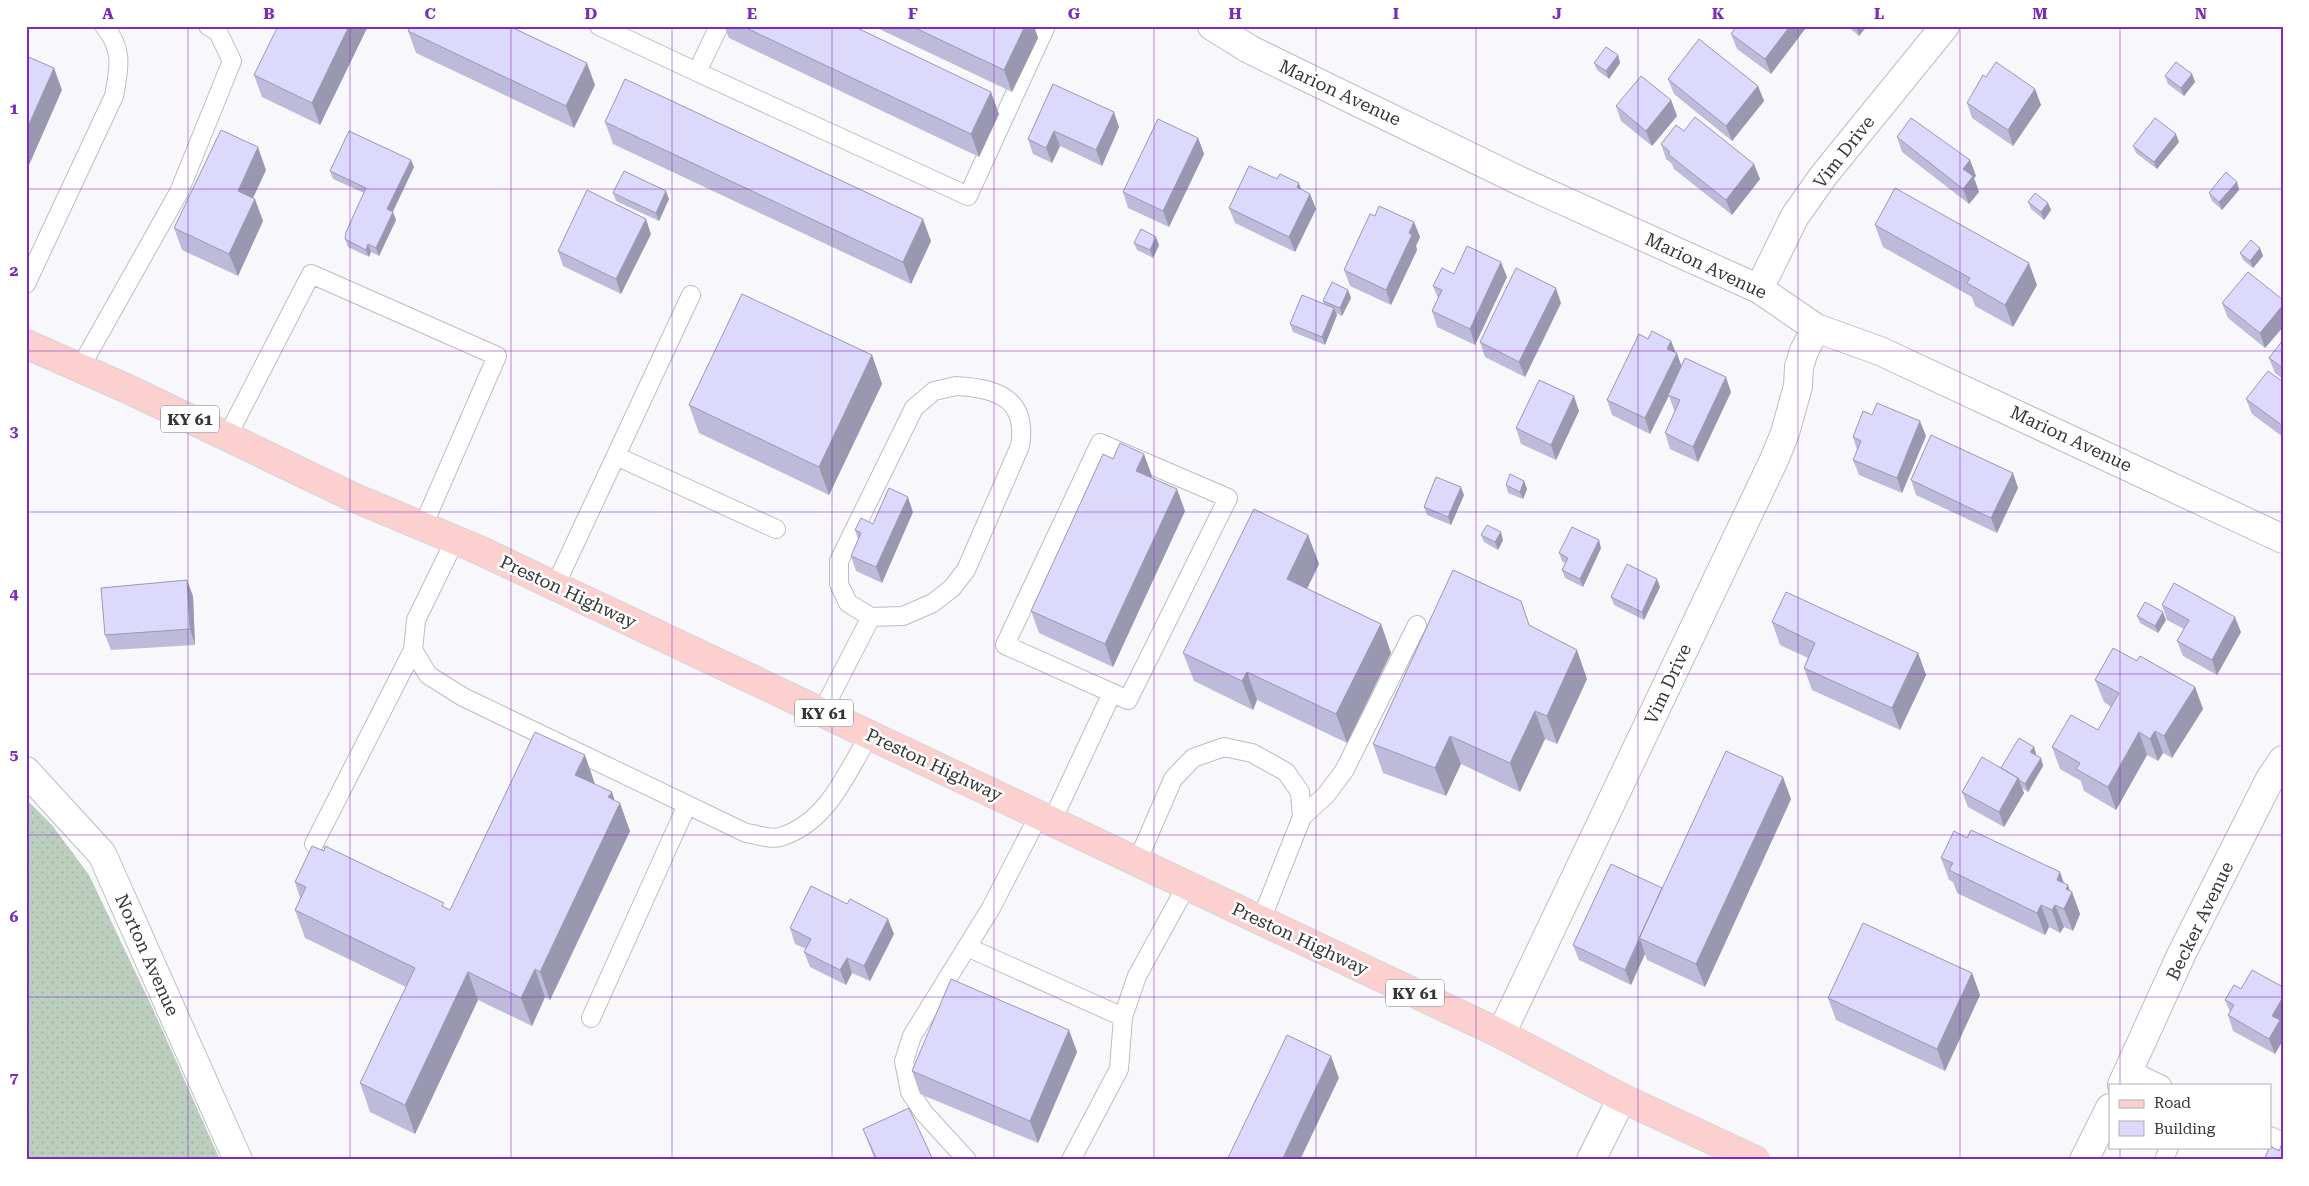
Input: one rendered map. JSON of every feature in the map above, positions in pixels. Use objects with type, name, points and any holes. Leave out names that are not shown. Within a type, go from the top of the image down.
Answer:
[{"type":"main road","name":"Preston Highway","points":[[26,344],[227,436],[355,498],[455,540],[555,586],[1501,1034],[1622,1098],[1756,1160]]},
{"type":"street","name":"Marion Avenue","points":[[1212,26],[1249,49],[1520,180],[1759,289],[1816,328],[1880,351],[2283,539]]},
{"type":"street","name":"Vim Drive","points":[[1759,289],[1795,216],[1824,175],[1945,26]]},
{"type":"street","name":"Vim Drive","points":[[1501,1034],[1774,460],[1785,433],[1798,386],[1799,367],[1804,351],[1816,328]]},
{"type":"street","name":"Becker Avenue","points":[[2126,1077],[2182,953],[2270,779],[2283,760]]},
{"type":"street","name":"Norton Avenue","points":[[26,771],[102,854],[238,1160]]},
{"type":"street","points":[[1591,1160],[1622,1098]]},
{"type":"street","points":[[2084,1160],[2109,1110]]},
{"type":"lane","points":[[26,284],[114,96],[120,62],[113,36],[104,26]]},
{"type":"lane","points":[[80,368],[179,192],[232,61],[218,32],[208,26]]},
{"type":"lane","points":[[599,26],[968,196],[1046,26]]},
{"type":"lane","points":[[697,72],[719,26]]},
{"type":"lane","points":[[227,436],[310,274],[498,356],[423,526]]},
{"type":"lane","points":[[555,586],[691,295]]},
{"type":"lane","points":[[956,386],[979,387],[999,394],[1015,407],[1023,428],[1020,446],[966,570],[952,588],[933,603],[903,616],[871,617],[848,603],[839,584],[839,561],[914,408],[934,391],[956,386]]},
{"type":"lane","points":[[1100,442],[1228,498],[1128,700],[1112,694],[1005,644],[1100,442]]},
{"type":"lane","points":[[616,456],[776,529]]},
{"type":"lane","points":[[314,844],[413,650],[416,620],[455,540]]},
{"type":"lane","points":[[822,712],[871,617]]},
{"type":"lane","points":[[1261,920],[1302,817],[1326,795],[1344,771],[1417,625]]},
{"type":"lane","points":[[413,650],[428,675],[463,697],[746,833],[779,838],[807,823],[832,800],[869,735]]},
{"type":"lane","points":[[967,1160],[924,1113],[910,1092],[904,1061],[912,1036],[1045,818],[1112,694]]},
{"type":"lane","points":[[1137,862],[1174,779],[1193,758],[1224,747],[1252,753],[1286,772],[1300,792],[1302,817]]},
{"type":"lane","points":[[591,1018],[687,805]]},
{"type":"lane","points":[[1071,1160],[1119,1069],[1124,1017],[1137,976],[1187,885]]},
{"type":"lane","points":[[967,947],[1124,1017]]},
{"type":"lane","points":[[2126,1077],[2158,1084]]},
{"type":"lane","points":[[2164,1160],[2169,1148]]},
{"type":"green space","points":[[26,799],[52,825],[89,875],[153,1009],[220,1160],[26,1160]]},
{"type":"building","points":[[278,26],[349,26],[312,103],[254,75]]},
{"type":"building","points":[[411,26],[509,26],[587,63],[566,106],[408,31]]},
{"type":"building","points":[[742,26],[853,26],[991,92],[971,134]]},
{"type":"building","points":[[911,26],[1025,26],[1004,70]]},
{"type":"building","points":[[1737,26],[1790,26],[1765,59],[1731,34]]},
{"type":"building","points":[[1699,39],[1758,86],[1726,126],[1668,79]]},
{"type":"building","points":[[1606,47],[1618,55],[1606,71],[1594,63]]},
{"type":"building","points":[[26,56],[54,68],[26,131]]},
{"type":"building","points":[[1996,62],[2035,89],[2008,130],[1967,103],[1983,75],[1986,77]]},
{"type":"building","points":[[2176,62],[2192,74],[2181,88],[2165,76]]},
{"type":"building","points":[[1641,76],[1671,100],[1646,131],[1616,106]]},
{"type":"building","points":[[625,79],[923,219],[903,262],[605,122]]},
{"type":"building","points":[[1053,84],[1114,112],[1096,150],[1054,131],[1046,148],[1028,139]]},
{"type":"building","points":[[1695,117],[1754,164],[1726,200],[1668,154],[1670,152],[1661,144],[1676,125],[1684,131]]},
{"type":"building","points":[[1911,118],[1970,160],[1963,169],[1973,176],[1963,189],[1897,137]]},
{"type":"building","points":[[2155,118],[2176,134],[2154,162],[2133,146]]},
{"type":"building","points":[[1158,119],[1198,138],[1163,211],[1123,192]]},
{"type":"building","points":[[221,130],[258,147],[238,191],[255,199],[229,254],[174,228]]},
{"type":"building","points":[[349,131],[411,160],[387,209],[393,212],[376,248],[368,244],[366,250],[345,239],[346,232],[366,188],[330,171]]},
{"type":"building","points":[[1249,166],[1277,179],[1280,174],[1299,183],[1297,187],[1310,194],[1289,237],[1229,208]]},
{"type":"building","points":[[624,171],[666,191],[656,213],[613,193]]},
{"type":"building","points":[[2226,172],[2237,182],[2219,202],[2209,193]]},
{"type":"building","points":[[1895,188],[2029,263],[2005,305],[1967,283],[1970,278],[1875,225]]},
{"type":"building","points":[[587,190],[646,219],[616,279],[558,251]]},
{"type":"building","points":[[2035,193],[2048,203],[2041,212],[2028,202]]},
{"type":"building","points":[[1379,206],[1414,222],[1409,233],[1412,235],[1386,290],[1344,270],[1370,214],[1375,216]]},
{"type":"building","points":[[1141,229],[1156,237],[1150,250],[1134,243]]},
{"type":"building","points":[[2251,240],[2260,248],[2250,261],[2240,253]]},
{"type":"building","points":[[1467,246],[1501,262],[1470,329],[1432,311],[1442,290],[1433,286],[1442,268],[1454,274]]},
{"type":"building","points":[[1516,268],[1556,288],[1519,362],[1480,342]]},
{"type":"building","points":[[2248,272],[2283,300],[2283,305],[2260,333],[2222,303]]},
{"type":"building","points":[[1332,282],[1348,290],[1340,308],[1323,301]]},
{"type":"building","points":[[742,294],[872,355],[819,467],[689,405]]},
{"type":"building","points":[[1302,295],[1334,308],[1322,337],[1290,324]]},
{"type":"building","points":[[1652,331],[1671,341],[1667,349],[1677,353],[1645,418],[1607,400],[1639,334],[1648,339]]},
{"type":"building","points":[[2283,340],[2283,368],[2269,358]]},
{"type":"building","points":[[1685,358],[1726,377],[1693,447],[1665,433],[1680,400],[1668,395]]},
{"type":"building","points":[[2268,371],[2283,382],[2283,426],[2246,399]]},
{"type":"building","points":[[1539,380],[1574,396],[1551,445],[1516,428]]},
{"type":"building","points":[[1877,403],[1920,421],[1897,478],[1853,460],[1861,441],[1853,437],[1863,411],[1872,415]]},
{"type":"building","points":[[1931,435],[2013,473],[1991,518],[1911,480]]},
{"type":"building","points":[[1120,443],[1144,454],[1136,471],[1177,489],[1105,644],[1031,611],[1103,454],[1113,459]]},
{"type":"building","points":[[1510,474],[1524,481],[1520,492],[1506,485]]},
{"type":"building","points":[[1436,477],[1461,487],[1448,517],[1424,507]]},
{"type":"building","points":[[889,488],[908,497],[876,567],[851,556],[861,533],[855,530],[861,518],[873,524]]},
{"type":"building","points":[[1254,509],[1308,535],[1287,579],[1381,624],[1336,714],[1247,672],[1242,681],[1183,653]]},
{"type":"building","points":[[1487,525],[1501,532],[1495,542],[1481,535]]},
{"type":"building","points":[[1572,527],[1599,540],[1580,579],[1562,570],[1568,558],[1559,553]]},
{"type":"building","points":[[1627,564],[1657,579],[1642,612],[1611,597]]},
{"type":"building","points":[[1453,570],[1521,601],[1529,625],[1577,650],[1547,716],[1535,711],[1510,763],[1450,736],[1435,768],[1373,744]]},
{"type":"building","points":[[187,580],[190,629],[105,635],[101,588]]},
{"type":"building","points":[[2174,583],[2235,617],[2212,660],[2177,641],[2189,620],[2162,605]]},
{"type":"building","points":[[1786,592],[1918,653],[1892,708],[1804,668],[1815,643],[1772,622]]},
{"type":"building","points":[[2145,602],[2163,612],[2155,626],[2137,616]]},
{"type":"building","points":[[2113,648],[2137,661],[2140,656],[2195,687],[2164,736],[2155,731],[2150,739],[2139,732],[2108,787],[2076,769],[2080,763],[2052,747],[2071,715],[2098,730],[2119,693],[2095,680]]},
{"type":"building","points":[[535,732],[585,755],[575,775],[612,792],[608,797],[620,803],[540,972],[535,969],[521,998],[468,972],[405,1105],[360,1083],[415,968],[295,910],[306,887],[295,882],[312,846],[324,851],[325,846],[444,903],[442,906],[450,910]]},
{"type":"building","points":[[2019,738],[2034,747],[2030,752],[2041,758],[2025,784],[2001,768]]},
{"type":"building","points":[[1726,751],[1783,777],[1696,964],[1639,938]]},
{"type":"building","points":[[1982,757],[2018,778],[1999,812],[1962,792]]},
{"type":"building","points":[[1971,830],[2060,872],[2057,880],[2068,885],[2066,889],[2072,892],[2064,909],[2055,905],[2052,910],[2041,905],[2037,913],[1949,870],[1953,863],[1941,858],[1954,831],[1967,838]]},
{"type":"building","points":[[1611,864],[1662,888],[1625,970],[1573,945]]},
{"type":"building","points":[[811,886],[847,904],[850,899],[888,919],[864,966],[847,958],[840,970],[804,952],[811,939],[790,928]]},
{"type":"building","points":[[1863,923],[1972,973],[1937,1049],[1828,998]]},
{"type":"building","points":[[2252,970],[2283,987],[2283,997],[2272,1016],[2280,1020],[2269,1039],[2228,1015],[2234,1005],[2225,1000],[2234,985],[2241,989]]},
{"type":"building","points":[[951,979],[1069,1030],[1030,1121],[912,1071]]},
{"type":"building","points":[[1287,1035],[1331,1056],[1282,1160],[1227,1160]]},
{"type":"building","points":[[909,1108],[933,1160],[877,1160],[863,1129]]},
{"type":"building","points":[[2282,1143],[2283,1160],[2264,1160],[2269,1148],[2272,1147],[2279,1151]]}]
